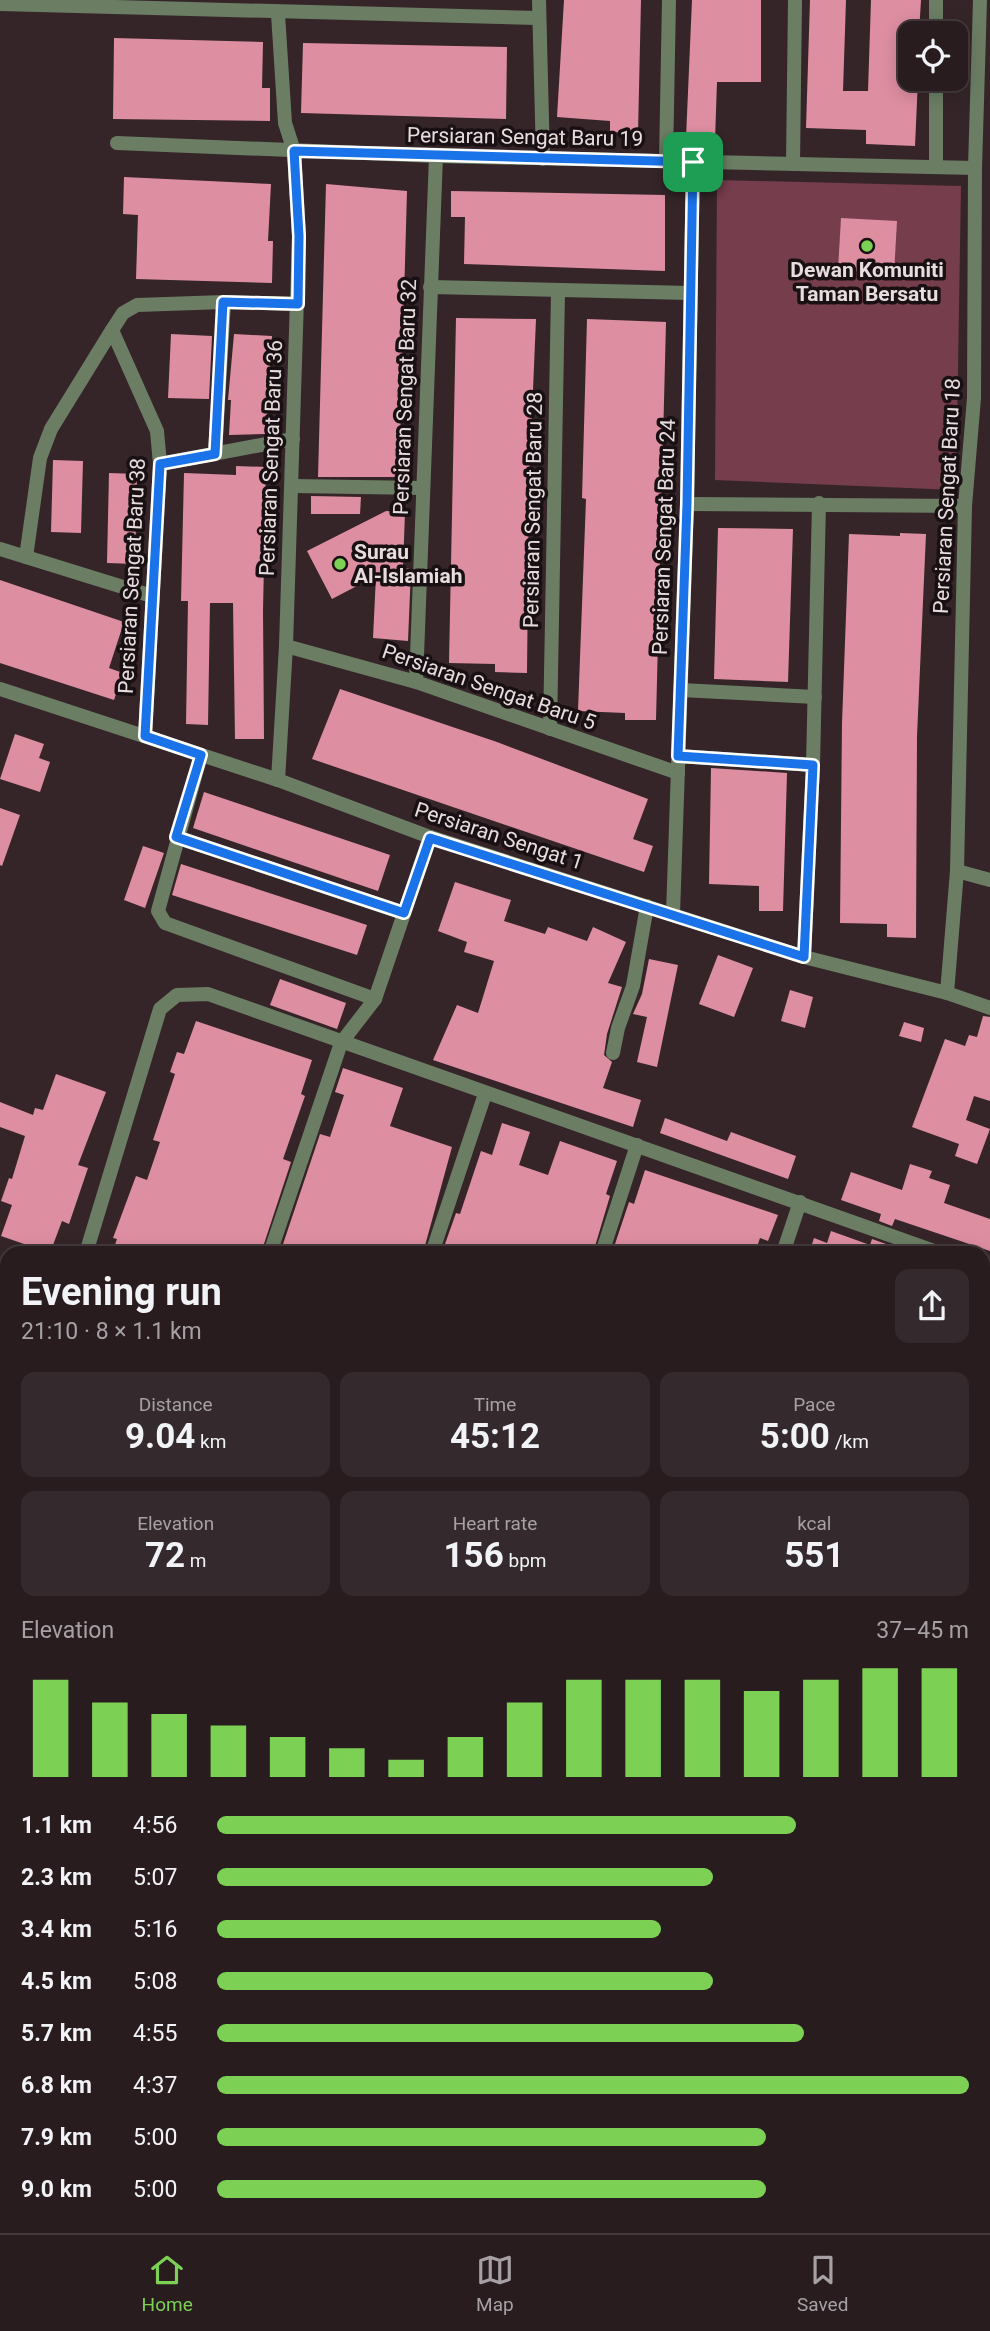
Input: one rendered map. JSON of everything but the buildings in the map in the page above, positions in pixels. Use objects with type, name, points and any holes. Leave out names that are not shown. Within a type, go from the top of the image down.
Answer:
[{"type":"street","points":[[539,0],[543,159]]},
{"type":"street","points":[[666,161],[669,0]]},
{"type":"street","points":[[793,164],[794,0]]},
{"type":"street","points":[[936,0],[936,21]]},
{"type":"street","name":"Persiaran Sengat Baru 18","points":[[947,993],[957,871],[965,506],[974,398],[975,168],[980,0]]},
{"type":"street","points":[[0,4],[260,6],[278,13],[538,19]]},
{"type":"street","name":"Persiaran Sengat Baru 36","points":[[278,13],[285,123],[294,151],[299,236],[286,646],[278,780]]},
{"type":"street","points":[[936,91],[936,167]]},
{"type":"street","name":"Persiaran Sengat Baru 19","points":[[117,143],[436,156],[975,168]]},
{"type":"street","name":"Persiaran Sengat Baru 32","points":[[416,682],[436,156]]},
{"type":"street","name":"Persiaran Sengat Baru 24","points":[[673,914],[687,504],[693,162]]},
{"type":"street","points":[[430,287],[690,293]]},
{"type":"street","name":"Persiaran Sengat Baru 28","points":[[550,729],[558,292]]},
{"type":"street","points":[[26,557],[40,457],[51,429],[123,313],[137,305],[223,302],[298,304]]},
{"type":"street","points":[[215,454],[223,302]]},
{"type":"street","name":"Persiaran Sengat Baru 38","points":[[112,330],[157,431],[160,464],[145,736]]},
{"type":"street","points":[[974,398],[990,398]]},
{"type":"street","points":[[160,464],[293,439]]},
{"type":"street","points":[[292,486],[423,488]]},
{"type":"street","points":[[804,957],[813,765],[820,503]]},
{"type":"street","points":[[687,504],[965,506]]},
{"type":"street","points":[[0,549],[152,596]]},
{"type":"street","name":"Persiaran Sengat Baru 5","points":[[286,646],[416,682],[678,772]]},
{"type":"street","name":"Persiaran Sengat 1","points":[[0,690],[278,780],[430,838],[804,957],[947,993],[990,1008]]},
{"type":"street","points":[[681,690],[815,697]]},
{"type":"street","points":[[201,755],[176,837],[158,911],[165,923],[374,999]]},
{"type":"street","points":[[678,756],[813,765]]},
{"type":"street","points":[[176,837],[404,913]]},
{"type":"street","points":[[272,1246],[341,1043],[374,999],[430,838]]},
{"type":"street","points":[[957,871],[990,880]]},
{"type":"street","points":[[613,1053],[618,1028],[633,986],[647,906]]},
{"type":"street","points":[[88,1246],[160,1009],[177,995],[208,994],[921,1246]]},
{"type":"street","points":[[434,1246],[485,1094]]},
{"type":"street","points":[[603,1246],[637,1145]]},
{"type":"street","points":[[785,1246],[800,1202]]},
{"type":"shaded area","points":[[717,180],[961,186],[956,490],[715,480]]},
{"type":"place","name":"Dewan Komuniti Taman Bersatu","points":[[867,246]]},
{"type":"place","name":"Surau Al-Islamiah","points":[[340,564]]},
{"type":"route","points":[[294,151],[693,162],[687,504],[678,756],[813,765],[804,957],[430,838],[404,913],[176,837],[201,755],[145,736],[160,464],[215,454],[223,302],[298,304],[299,236],[294,151]]}]
